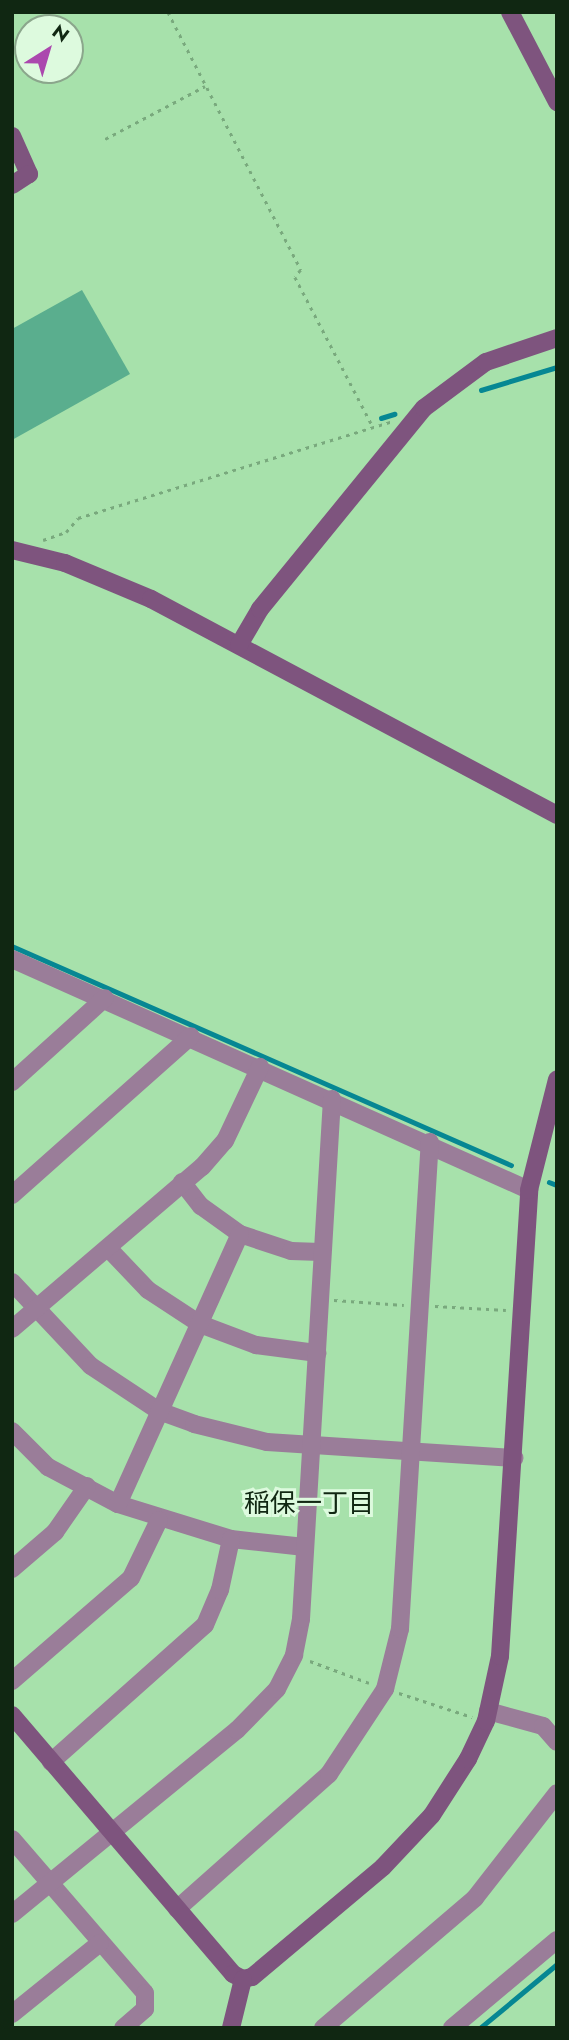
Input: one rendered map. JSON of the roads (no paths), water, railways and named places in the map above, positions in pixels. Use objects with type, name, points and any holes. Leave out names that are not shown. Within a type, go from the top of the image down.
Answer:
[{"type":"street","points":[[510,12],[557,102]]},
{"type":"street","points":[[12,136],[29,174],[12,185]]},
{"type":"street","points":[[239,645],[260,610],[411,424],[454,382],[486,362],[557,338]]},
{"type":"street","points":[[12,550],[35,555],[124,586],[557,815]]},
{"type":"street","points":[[12,959],[430,1142],[529,1190]]},
{"type":"street","points":[[12,1082],[105,998]]},
{"type":"street","points":[[12,1195],[191,1036]]},
{"type":"street","points":[[12,1329],[108,1248],[225,1141],[260,1067]]},
{"type":"street","points":[[12,1715],[233,1974],[243,1979],[252,1977],[403,1848],[450,1789],[488,1711],[500,1656],[529,1190],[557,1079]]},
{"type":"street","points":[[12,1914],[49,1882],[114,1835],[237,1730],[277,1689],[294,1655],[305,1547],[332,1099]]},
{"type":"street","points":[[177,1909],[329,1774],[385,1689],[400,1629],[408,1449],[430,1142]]},
{"type":"street","points":[[182,1182],[201,1206],[240,1234],[291,1251],[321,1252]]},
{"type":"street","points":[[118,1504],[240,1234]]},
{"type":"street","points":[[108,1248],[148,1290],[201,1324],[256,1345],[317,1353]]},
{"type":"street","points":[[12,1282],[91,1366],[159,1411],[228,1434],[514,1458]]},
{"type":"street","points":[[15,1439],[48,1467],[118,1504],[159,1520],[231,1539],[305,1547]]},
{"type":"street","points":[[12,1569],[55,1532],[87,1486]]},
{"type":"street","points":[[12,1681],[131,1578],[159,1520]]},
{"type":"street","points":[[51,1762],[177,1654],[205,1625],[220,1590],[231,1539]]},
{"type":"street","points":[[488,1711],[543,1726],[557,1742]]},
{"type":"street","points":[[323,2028],[475,1898],[557,1793]]},
{"type":"street","points":[[12,1839],[145,1993],[145,2008],[123,2028]]},
{"type":"street","points":[[452,2028],[557,1940]]},
{"type":"street","points":[[12,2014],[100,1943]]},
{"type":"street","points":[[231,2028],[243,1979]]},
{"type":"waterway","points":[[481,390],[557,367]]},
{"type":"waterway","points":[[381,418],[394,414]]},
{"type":"waterway","points":[[12,946],[511,1165]]},
{"type":"waterway","points":[[549,1182],[557,1185]]},
{"type":"waterway","points":[[480,2028],[557,1964]]},
{"type":"district","name":"稲保一丁目","points":[[309,1504]]}]
